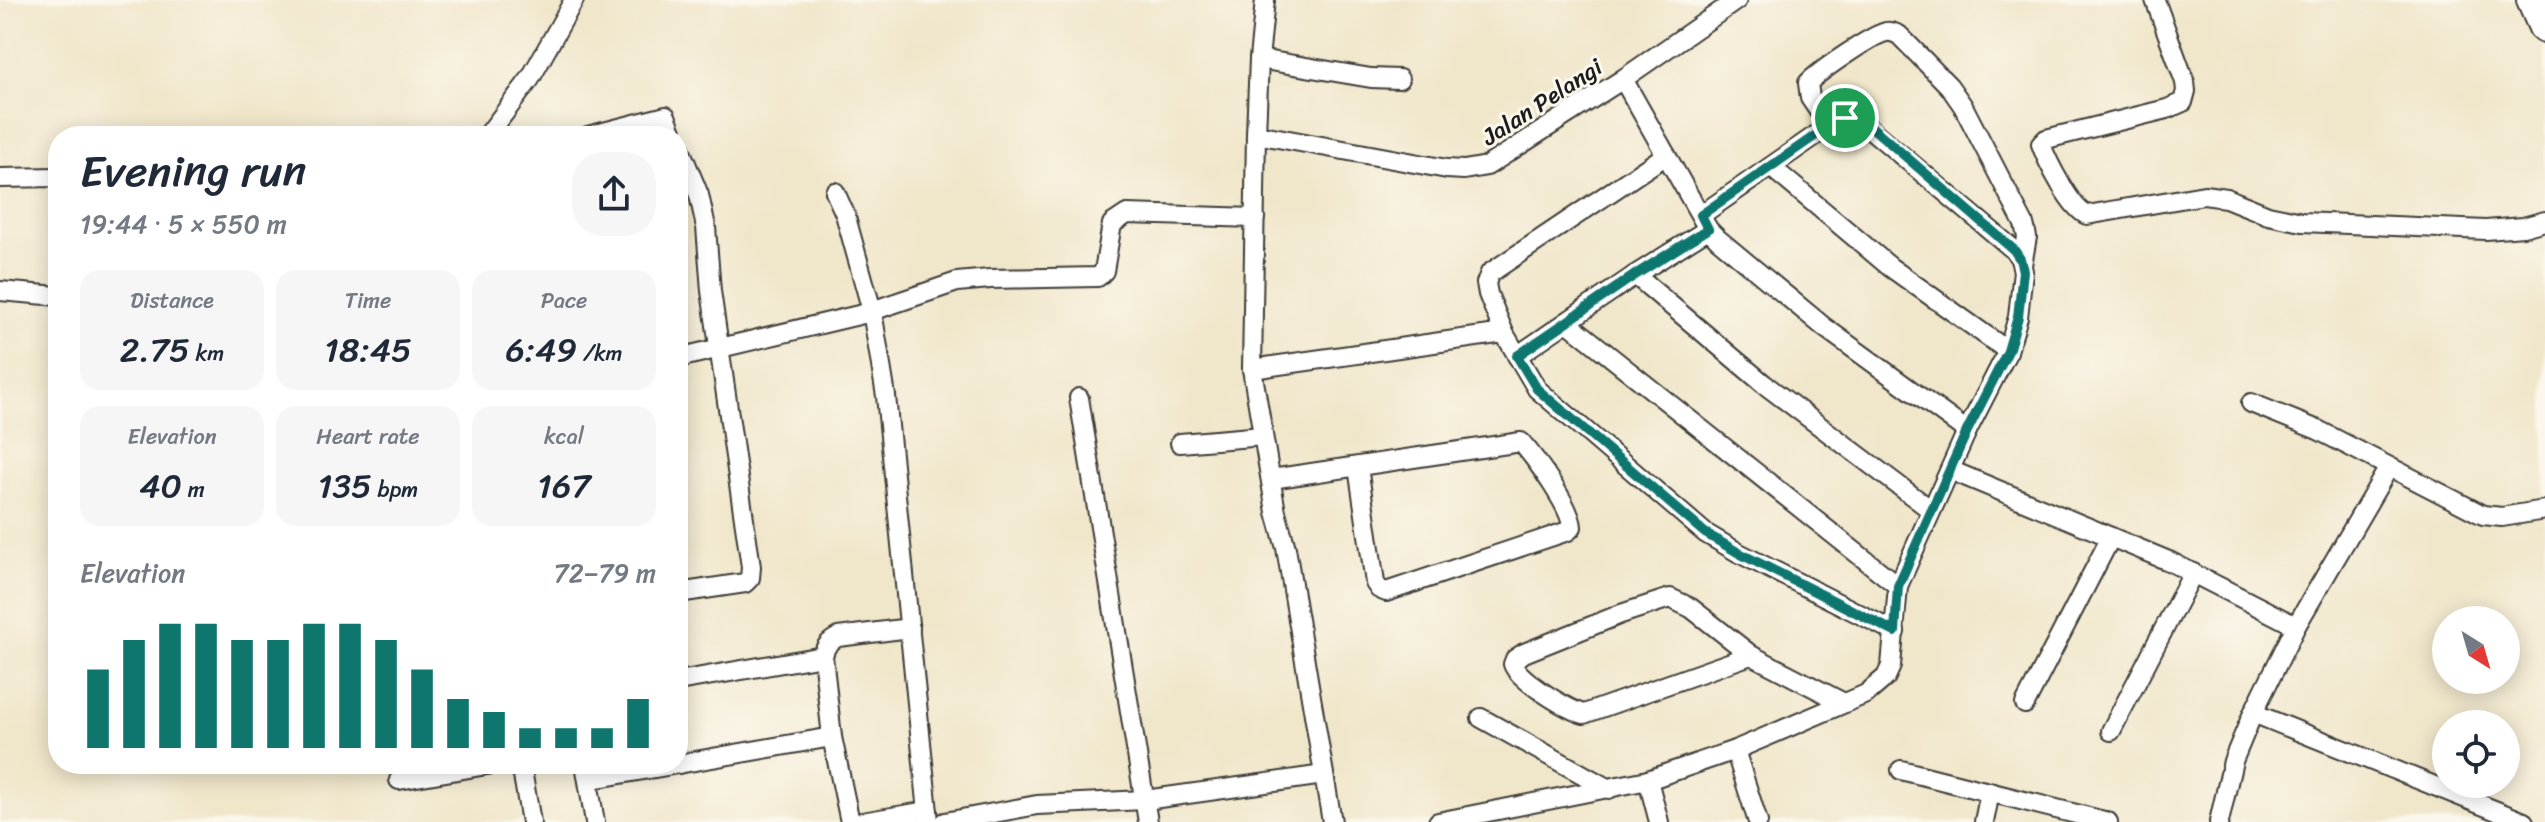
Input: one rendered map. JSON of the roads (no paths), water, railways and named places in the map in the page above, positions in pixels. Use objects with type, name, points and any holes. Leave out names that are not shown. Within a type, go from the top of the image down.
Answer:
[{"type":"highway","points":[[2533,0],[2545,27]]},
{"type":"street","points":[[495,126],[530,79],[574,0]]},
{"type":"street","points":[[1265,0],[1256,134],[1252,369],[1332,822]]},
{"type":"street","name":"Jalan Pelangi","points":[[1256,134],[1447,169],[1476,169],[1496,162],[1737,0]]},
{"type":"street","points":[[2155,0],[2185,82],[2183,102],[2167,109],[2046,139],[2041,144],[2072,202],[2084,215],[2204,195],[2226,198],[2268,215],[2302,222],[2486,230],[2523,227],[2545,221]]},
{"type":"street","points":[[1438,822],[1648,780],[1735,750],[1866,694],[1886,677],[1891,666],[1898,586],[1967,431],[2008,351],[2018,317],[2027,237],[2024,224],[1974,124],[1949,86],[1899,35],[1891,31],[1883,33],[1808,83],[1806,87],[1810,98],[1829,126]]},
{"type":"street","points":[[1259,59],[1371,78],[1399,79]]},
{"type":"street","points":[[1623,79],[1705,222],[1730,250],[1824,327],[1967,431]]},
{"type":"street","points":[[627,126],[666,116],[670,126]]},
{"type":"street","points":[[1517,356],[1635,275],[1771,167],[1829,126],[1852,116],[1861,119],[2014,250],[2022,265]]},
{"type":"street","points":[[1666,155],[1490,273],[1486,286],[1504,333],[1537,389],[1705,533],[1895,632]]},
{"type":"street","points":[[1771,167],[1890,267],[2008,351]]},
{"type":"street","points":[[688,168],[699,195],[706,227],[719,350],[751,573],[745,583],[688,592]]},
{"type":"street","points":[[0,178],[48,177]]},
{"type":"street","points":[[835,192],[845,214],[872,311],[890,421],[928,816],[862,822]]},
{"type":"street","points":[[688,356],[872,311],[957,282],[1098,277],[1104,271],[1112,224],[1127,214],[1255,218]]},
{"type":"street","points":[[1635,275],[1764,384],[1931,510]]},
{"type":"street","points":[[0,291],[48,295]]},
{"type":"street","points":[[1567,322],[1898,586]]},
{"type":"street","points":[[1252,369],[1504,333]]},
{"type":"street","points":[[1079,398],[1148,822]]},
{"type":"street","points":[[2251,403],[2318,430],[2483,515],[2502,517],[2545,510]]},
{"type":"street","points":[[1180,443],[1263,436]]},
{"type":"street","points":[[1271,479],[1521,442],[1561,501],[1573,522],[1572,527],[1568,531],[1382,591],[1375,583],[1358,467]]},
{"type":"street","points":[[2219,822],[2233,761],[2253,713],[2296,626],[2389,467]]},
{"type":"street","points":[[1950,470],[2193,573],[2296,626]]},
{"type":"street","points":[[2025,704],[2111,537]]},
{"type":"street","points":[[2111,731],[2193,573]]},
{"type":"street","points":[[1751,655],[1584,714],[1572,710],[1518,675],[1513,664],[1524,653],[1670,598],[1691,608],[1751,655],[1844,703]]},
{"type":"street","points":[[850,822],[832,737],[823,656],[830,642],[838,637],[910,628]]},
{"type":"street","points":[[688,679],[823,656]]},
{"type":"street","points":[[2253,713],[2524,822]]},
{"type":"street","points":[[1481,718],[1609,789]]},
{"type":"street","points":[[688,762],[832,737]]},
{"type":"street","points":[[1735,750],[1758,822]]},
{"type":"street","points":[[1901,770],[2108,822]]},
{"type":"street","points":[[399,780],[434,774]]},
{"type":"street","points":[[523,774],[531,822]]},
{"type":"street","points":[[587,774],[595,822]]},
{"type":"street","points":[[598,778],[621,774]]},
{"type":"street","points":[[945,822],[1037,805],[1145,800],[1324,775]]},
{"type":"street","points":[[1648,780],[1659,822]]},
{"type":"street","points":[[1984,822],[1990,792]]}]
